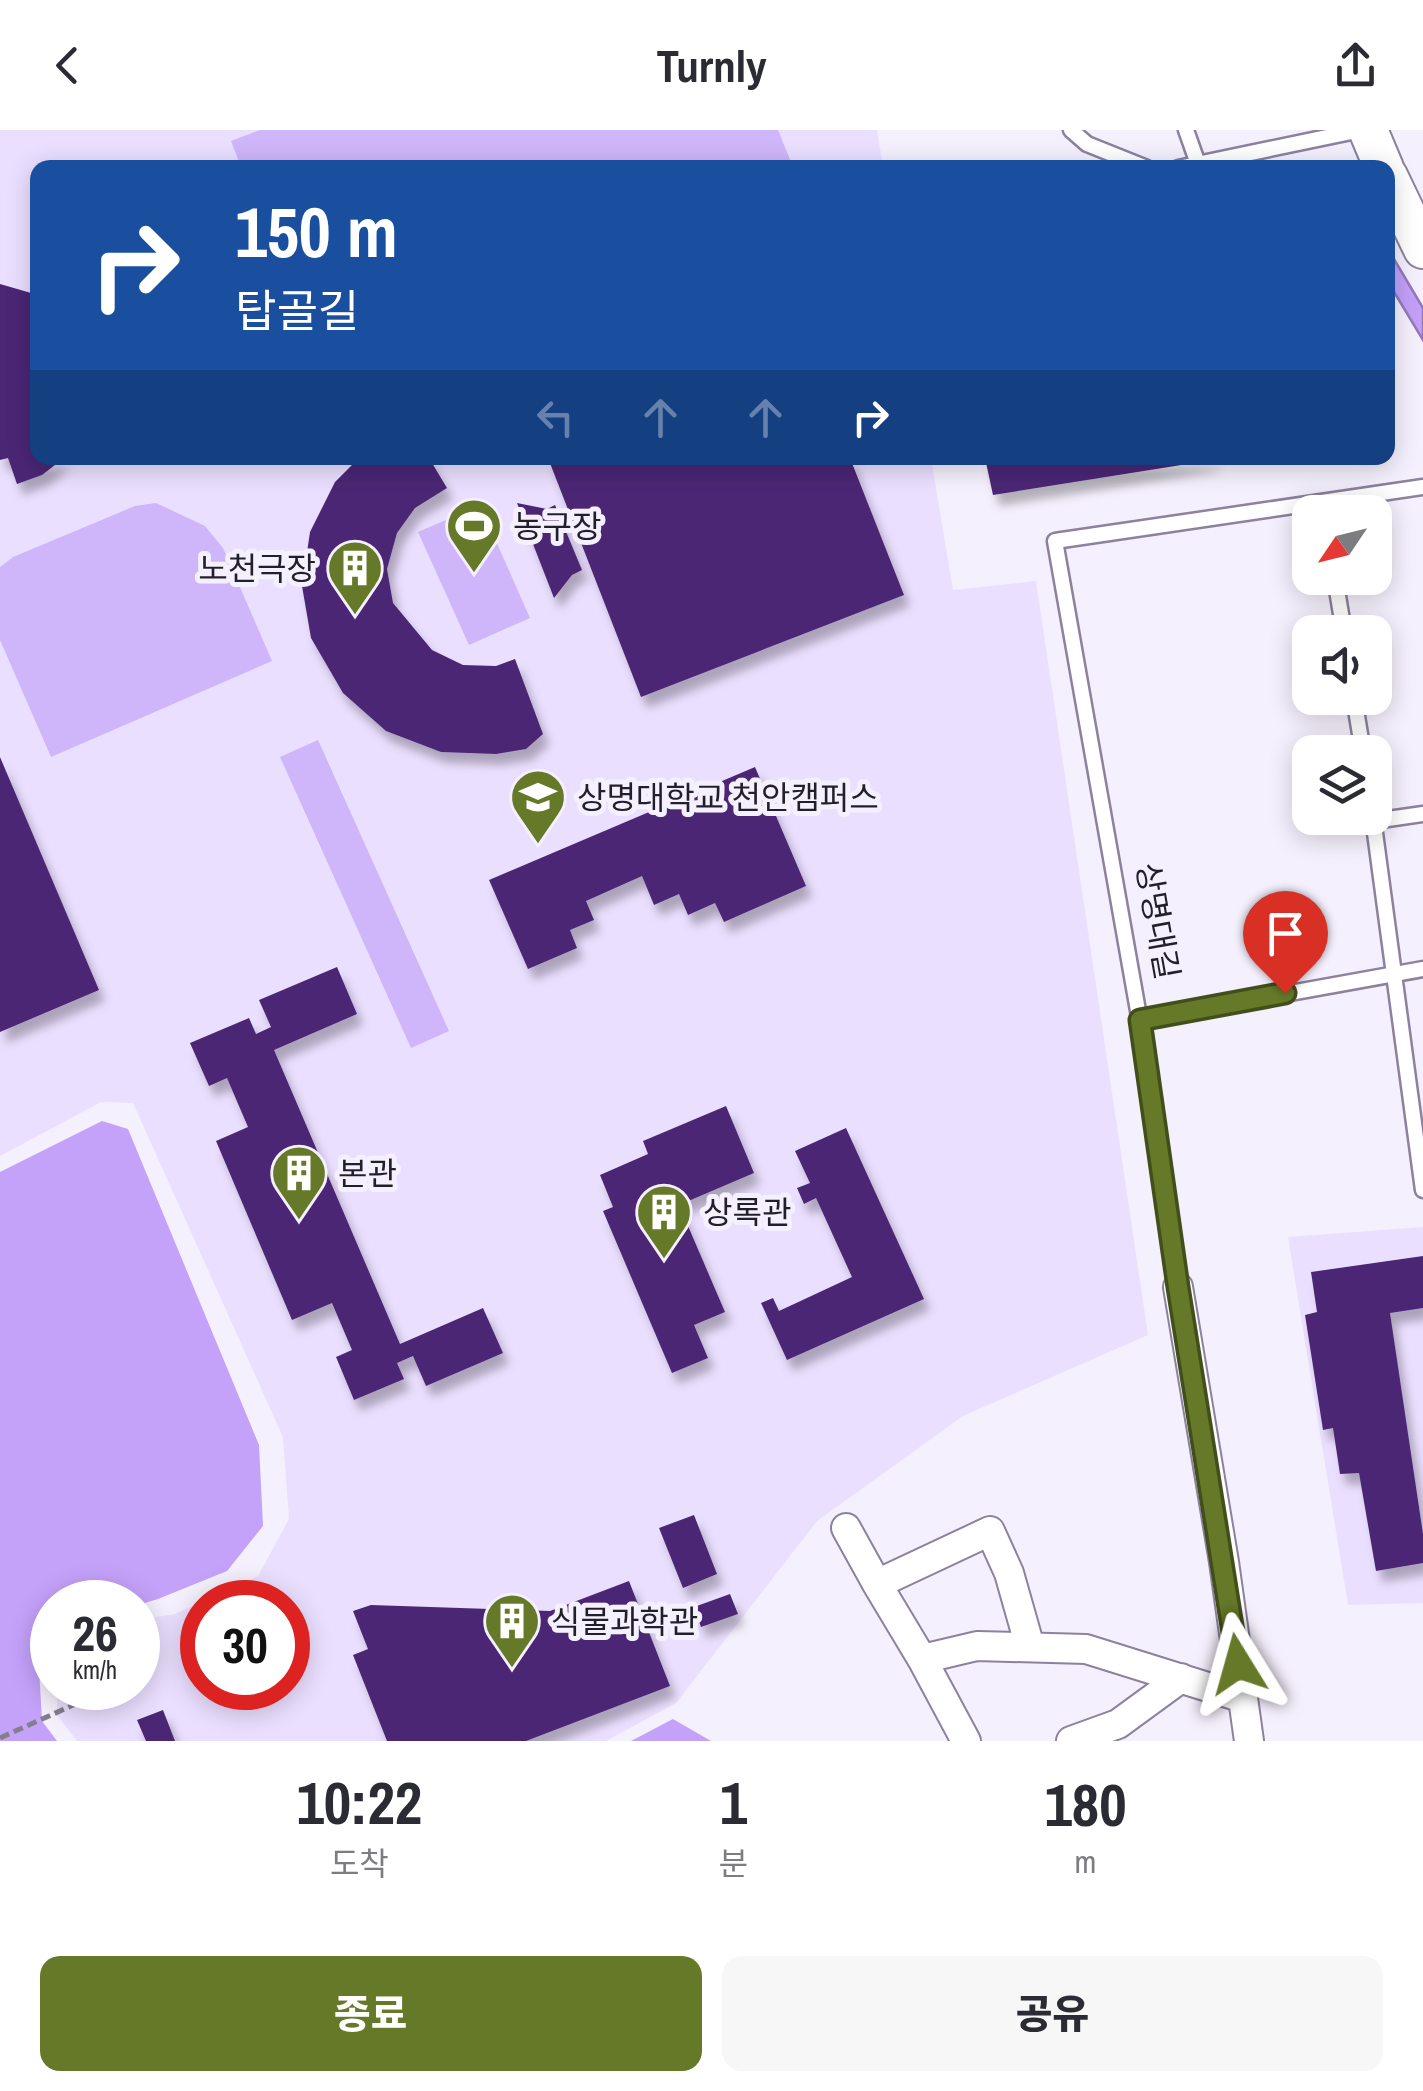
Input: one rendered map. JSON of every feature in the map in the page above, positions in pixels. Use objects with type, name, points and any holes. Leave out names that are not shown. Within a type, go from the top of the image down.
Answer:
[{"type":"street","points":[[1365,130],[1380,160]]},
{"type":"street","points":[[1395,191],[1423,249]]},
{"type":"street","name":"상명대길","points":[[1178,1287],[1224,1562],[1248,1741]]},
{"type":"street","points":[[846,1528],[966,1741]]},
{"type":"street","points":[[877,1584],[990,1531],[1010,1573],[1030,1648]]},
{"type":"street","points":[[922,1659],[977,1646],[1086,1649],[1243,1698]]},
{"type":"street","points":[[1071,1741],[1118,1724],[1180,1678]]},
{"type":"lane","points":[[1071,130],[1087,144],[1127,160]]},
{"type":"lane","points":[[1186,130],[1197,160]]},
{"type":"lane","points":[[1218,160],[1365,130]]},
{"type":"lane","name":"상명대길","points":[[1383,495],[1423,487]]},
{"type":"lane","name":"상명대길","points":[[1178,1287],[1140,1020],[1056,541],[1292,511]]},
{"type":"lane","points":[[1392,817],[1423,814]]},
{"type":"lane","points":[[1375,835],[1423,1190]]},
{"type":"lane","points":[[1140,1020],[1423,969]]},
{"type":"path","points":[[0,1738],[62,1710]]},
{"type":"shaded area","name":"상명대학교 천안캠퍼스","points":[[0,130],[877,130],[882,160],[30,160],[30,465],[932,465],[953,590],[1036,581],[1148,1335],[963,1416],[817,1521],[676,1703],[606,1741],[77,1741],[57,1710],[160,1710],[160,1616],[180,1612],[180,1710],[310,1710],[310,1580],[249,1580],[258,1576],[289,1519],[283,1437],[133,1103],[101,1102],[0,1156]]},
{"type":"shaded area","points":[[260,130],[778,130],[790,160],[238,160],[231,141]]},
{"type":"shaded area","points":[[1395,261],[1423,308],[1423,340],[1395,294]]},
{"type":"shaded area","points":[[156,503],[205,526],[223,548],[272,661],[51,757],[0,640],[0,567],[13,557],[135,506]]},
{"type":"shaded area","name":"농구장","points":[[480,505],[530,618],[469,645],[418,532]]},
{"type":"shaded area","points":[[318,740],[449,1031],[411,1048],[280,757]]},
{"type":"shaded area","points":[[102,1121],[128,1129],[259,1445],[263,1526],[227,1571],[205,1580],[180,1580],[180,1590],[160,1598],[160,1580],[30,1580],[30,1710],[41,1710],[42,1721],[57,1741],[0,1741],[0,1172]]},
{"type":"shaded area","points":[[1423,1227],[1423,1603],[1348,1605],[1288,1237]]},
{"type":"shaded area","points":[[673,1719],[711,1741],[631,1741]]},
{"type":"building","points":[[0,284],[30,293],[30,465],[55,465],[42,475],[17,484],[8,458],[0,460]]},
{"type":"building","name":"노천극장","points":[[352,465],[433,465],[447,488],[415,508],[397,533],[387,569],[393,603],[432,650],[463,665],[496,666],[515,659],[543,734],[526,749],[496,754],[441,752],[386,731],[343,693],[311,638],[302,586],[310,532],[335,482]]},
{"type":"building","points":[[551,465],[853,465],[904,595],[641,697]]},
{"type":"building","points":[[987,465],[1182,465],[993,495]]},
{"type":"building","points":[[517,503],[547,509],[555,505],[582,570],[572,575],[554,598]]},
{"type":"building","points":[[0,757],[99,990],[0,1032]]},
{"type":"building","points":[[755,767],[806,886],[724,922],[715,903],[688,915],[679,894],[654,905],[642,876],[586,901],[594,920],[570,930],[577,948],[528,969],[489,880]]},
{"type":"building","name":"본관","points":[[337,967],[357,1014],[274,1050],[400,1344],[483,1308],[503,1353],[426,1386],[413,1356],[397,1363],[404,1379],[354,1400],[336,1357],[352,1350],[332,1303],[292,1320],[216,1141],[248,1127],[227,1078],[209,1086],[190,1043],[249,1018],[256,1034],[271,1027],[259,1000]]},
{"type":"building","name":"상록관","points":[[726,1106],[754,1173],[679,1205],[725,1312],[694,1325],[708,1358],[672,1373],[603,1211],[613,1207],[600,1175],[648,1154],[643,1141]]},
{"type":"building","points":[[846,1128],[924,1299],[787,1360],[761,1303],[773,1298],[779,1311],[852,1277],[816,1198],[804,1204],[797,1188],[810,1183],[795,1151]]},
{"type":"building","points":[[1423,1256],[1423,1308],[1390,1313],[1423,1534],[1423,1563],[1376,1571],[1359,1473],[1340,1474],[1333,1428],[1323,1430],[1305,1315],[1317,1312],[1311,1272]]},
{"type":"building","points":[[694,1515],[717,1574],[683,1588],[659,1528]]},
{"type":"building","name":"식물과학관","points":[[629,1581],[670,1686],[526,1741],[387,1741],[353,1655],[368,1649],[353,1611],[371,1605],[550,1611]]},
{"type":"building","points":[[730,1594],[738,1614],[701,1627],[694,1607]]},
{"type":"building","points":[[163,1710],[175,1741],[146,1741],[137,1720]]},
{"type":"place","name":"농구장","points":[[474,575]]},
{"type":"place","name":"노천극장","points":[[355,617]]},
{"type":"place","name":"상명대학교 천안캠퍼스","points":[[538,846]]},
{"type":"place","name":"본관","points":[[299,1222]]},
{"type":"place","name":"상록관","points":[[664,1261]]},
{"type":"place","name":"식물과학관","points":[[512,1670]]},
{"type":"route","points":[[1238,1664],[1140,1020],[1285,993]]}]
